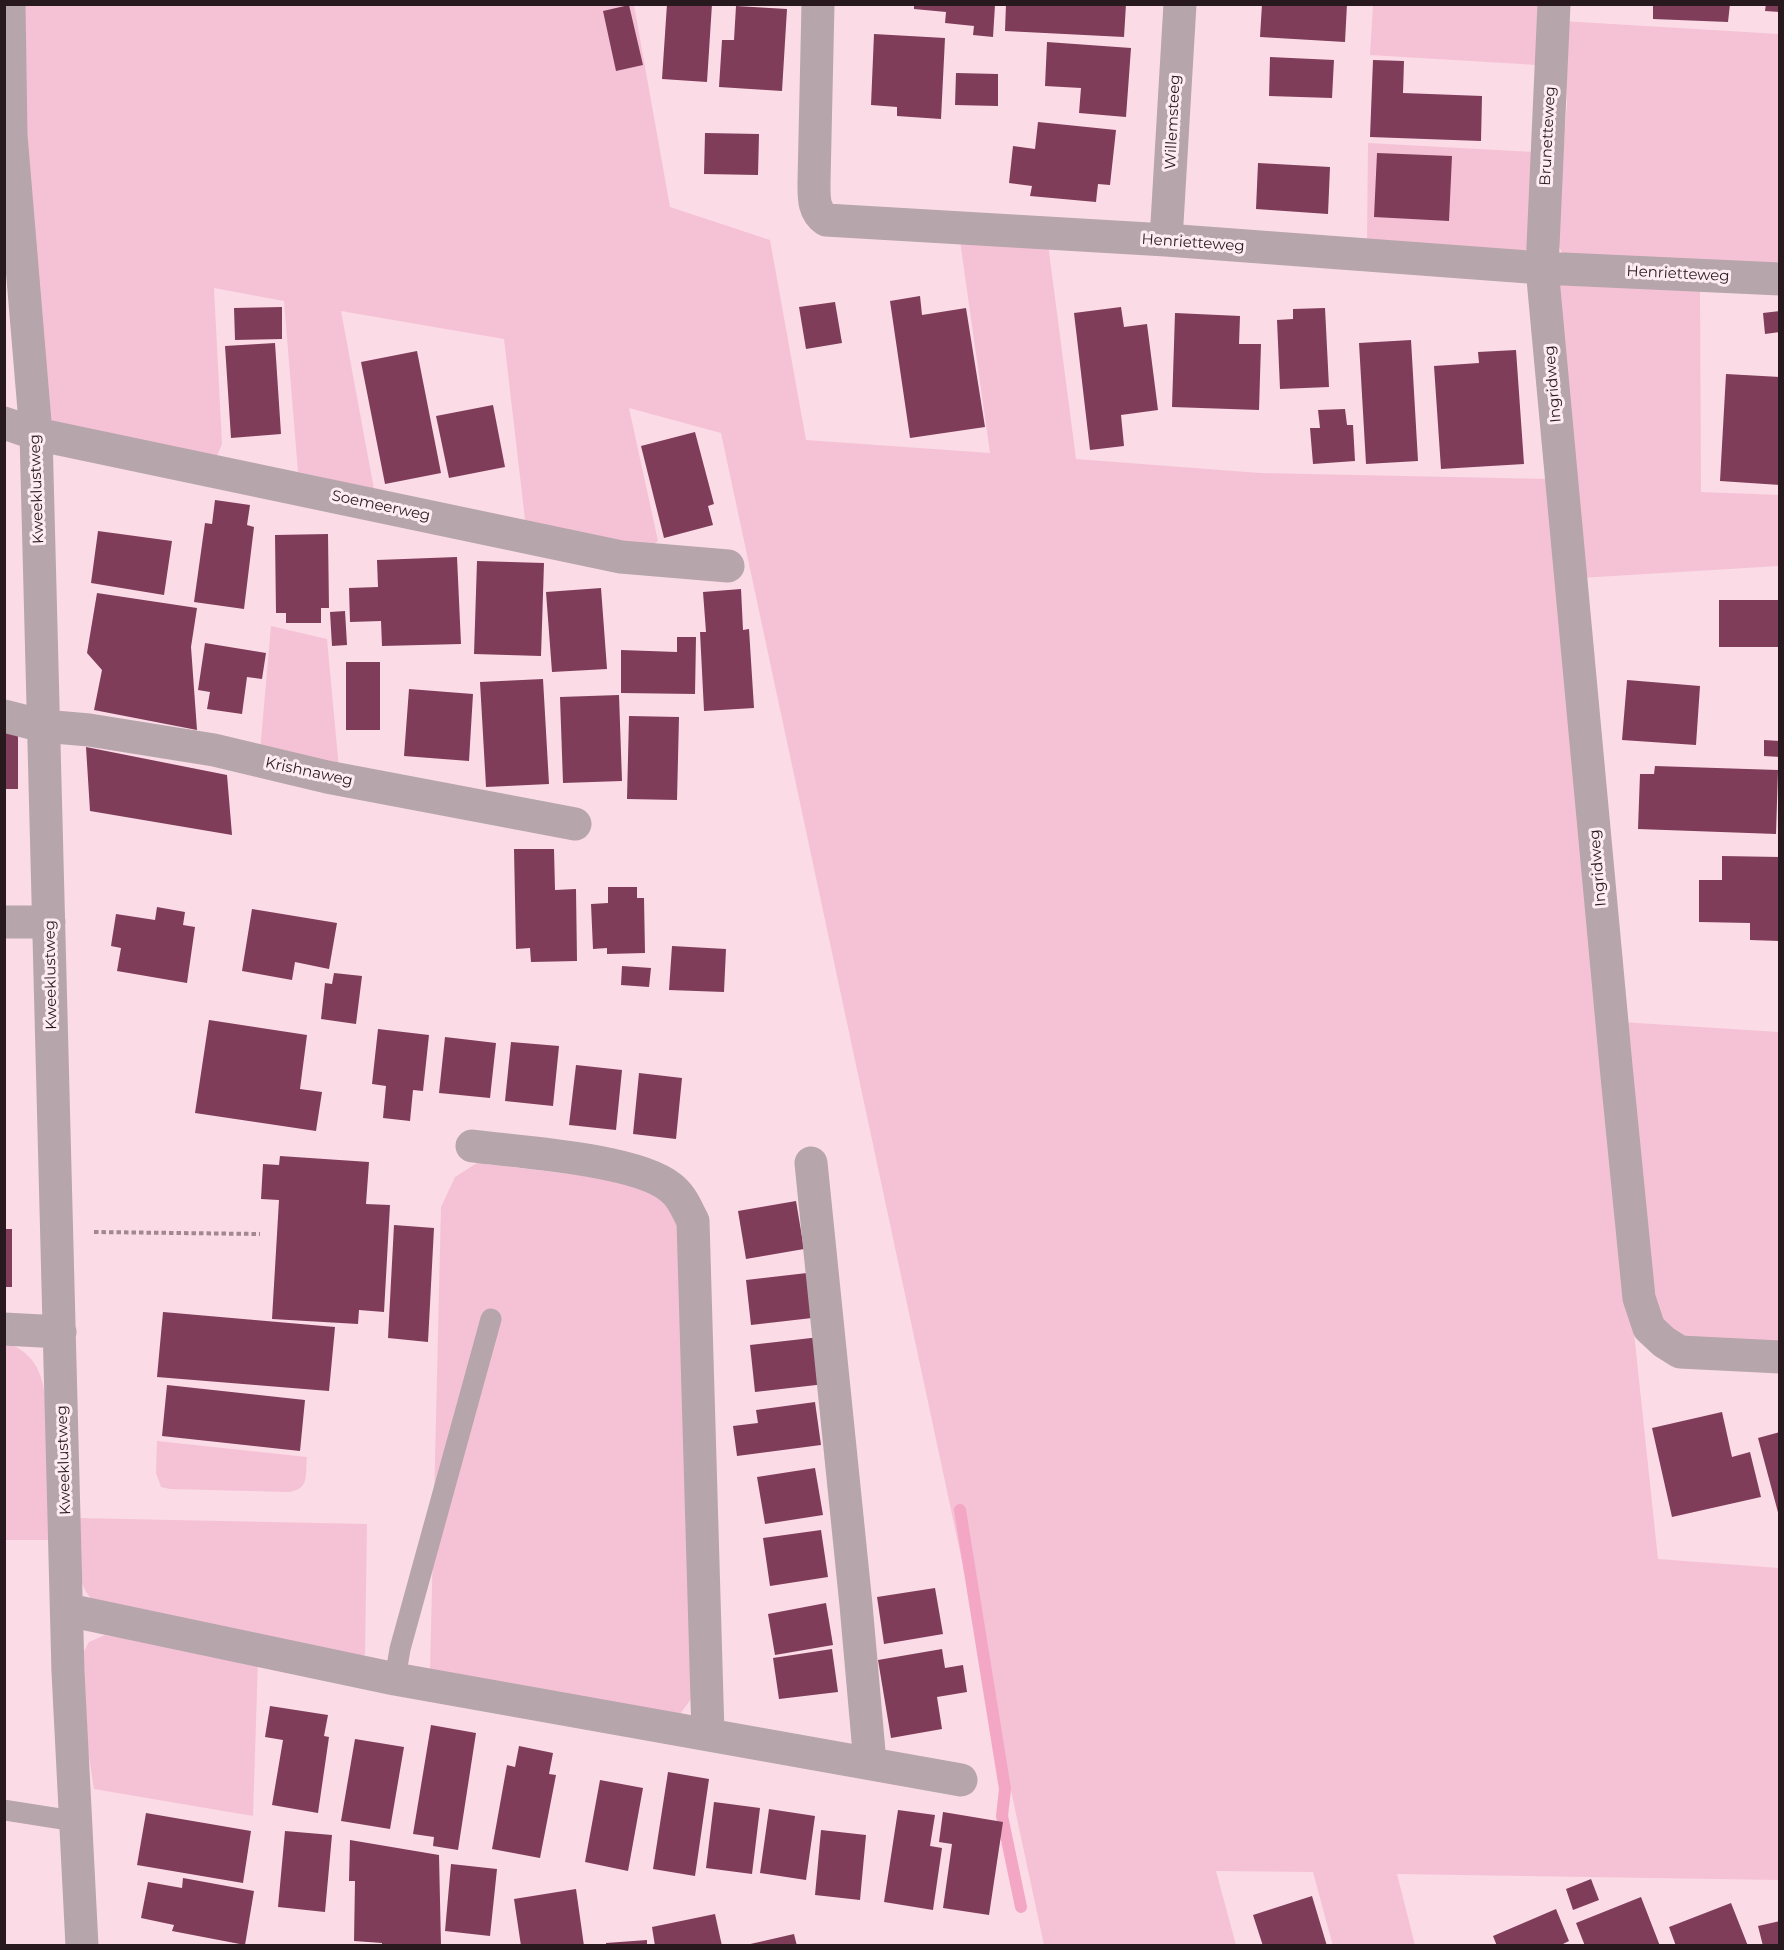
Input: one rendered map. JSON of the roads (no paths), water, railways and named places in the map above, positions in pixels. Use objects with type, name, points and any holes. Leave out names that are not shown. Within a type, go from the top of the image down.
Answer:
[{"type":"street","name":"Kweeklustweg","points":[[9,4],[11,135],[36,434],[74,1821],[82,1946]]},
{"type":"street","name":"Henrietteweg","points":[[818,4],[814,204],[819,215],[826,220],[1166,240],[1542,268],[1779,279]]},
{"type":"street","name":"Willemsteeg","points":[[1166,240],[1180,4]]},
{"type":"street","name":"Brunetteweg","points":[[1542,268],[1554,4]]},
{"type":"street","name":"Ingridweg","points":[[1542,268],[1639,1298],[1649,1328],[1664,1342],[1680,1352],[1779,1357]]},
{"type":"street","name":"Soemeerweg","points":[[4,423],[36,434],[621,557],[728,566]]},
{"type":"street","name":"Krishnaweg","points":[[4,717],[43,726],[89,730],[214,750],[327,777],[574,824]]},
{"type":"street","points":[[4,922],[50,922]]},
{"type":"street","points":[[472,1146],[601,1162],[640,1173],[668,1185],[681,1197],[693,1221],[708,1734]]},
{"type":"street","points":[[811,1163],[870,1763]]},
{"type":"street","points":[[4,1329],[60,1332]]},
{"type":"street","points":[[68,1610],[395,1678],[961,1780]]},
{"type":"lane","points":[[395,1678],[403,1638],[491,1319]]},
{"type":"lane","points":[[4,1810],[74,1821]]},
{"type":"waterway","points":[[960,1510],[1005,1789],[1002,1816],[1021,1907]]}]
